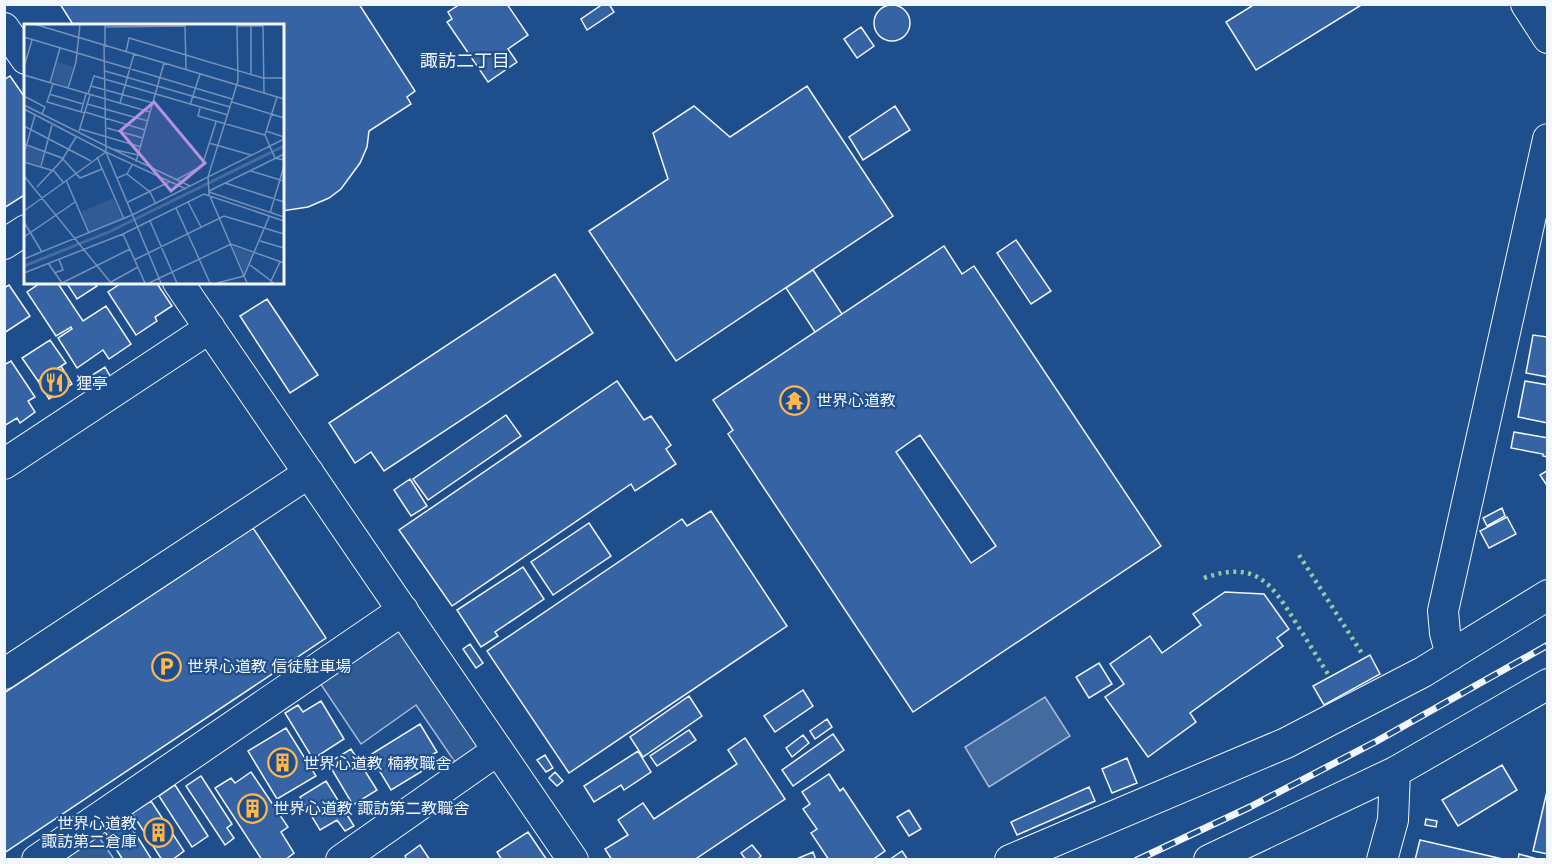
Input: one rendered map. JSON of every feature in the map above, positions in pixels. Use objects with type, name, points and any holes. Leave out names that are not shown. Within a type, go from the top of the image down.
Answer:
[{"type":"street","points":[[1526,4],[1548,38]]},
{"type":"street","points":[[4,28],[24,56]]},
{"type":"street","points":[[1451,654],[1445,633],[1443,611],[1541,197],[1548,139]]},
{"type":"street","points":[[4,244],[24,231]]},
{"type":"street","points":[[179,284],[573,860]]},
{"type":"street","points":[[4,464],[210,328]]},
{"type":"street","points":[[4,674],[309,473]]},
{"type":"street","points":[[1010,860],[1286,743],[1367,702],[1548,595]]},
{"type":"street","points":[[37,860],[403,610]]},
{"type":"street","points":[[1209,860],[1395,772],[1548,684]]},
{"type":"street","points":[[341,860],[498,750]]},
{"type":"street","points":[[1382,860],[1393,820],[1395,772]]},
{"type":"shaded area","name":"世界心道教 信徒駐車場","points":[[401,627],[482,747],[457,765],[416,705],[361,744],[320,683]]},
{"type":"shaded area","points":[[1045,697],[1070,736],[989,787],[965,747]]},
{"type":"shaded area","points":[[98,836],[114,859],[64,860]]},
{"type":"building","points":[[60,4],[359,4],[415,91],[407,97],[411,104],[369,131],[367,147],[360,163],[341,189],[329,198],[308,207],[284,211],[284,24],[73,24]]},
{"type":"building","points":[[456,4],[507,4],[528,35],[508,49],[517,62],[488,82],[447,22],[452,19],[448,12],[457,6]]},
{"type":"building","points":[[603,4],[609,4],[614,12],[587,30],[581,19]]},
{"type":"building","points":[[1255,4],[1363,4],[1256,70],[1226,22]]},
{"type":"building","points":[[892,5],[904,11],[910,23],[904,35],[892,41],[880,35],[874,23],[880,11]]},
{"type":"building","points":[[861,27],[874,46],[857,58],[844,39]]},
{"type":"building","points":[[10,76],[24,96],[24,195],[4,208],[4,80]]},
{"type":"building","points":[[807,86],[893,216],[676,361],[589,231],[668,179],[653,133],[694,106],[730,137]]},
{"type":"building","points":[[895,106],[910,130],[863,160],[849,137]]},
{"type":"building","points":[[1016,240],[1051,291],[1031,304],[997,253]]},
{"type":"building","points":[[944,246],[962,274],[974,266],[1161,546],[913,712],[728,434],[733,430],[713,400]],"holes":[[[920,435],[996,546],[971,563],[896,452]]]},
{"type":"building","points":[[813,270],[842,314],[815,332],[786,288]]},
{"type":"building","points":[[555,274],[593,333],[384,471],[371,452],[355,463],[329,423]]},
{"type":"building","points":[[39,284],[58,284],[83,321],[106,306],[131,344],[109,359],[103,350],[77,368],[58,338],[72,329],[71,327],[56,336],[27,292]]},
{"type":"building","points":[[67,284],[96,284],[97,286],[77,299]]},
{"type":"building","points":[[120,284],[157,284],[172,306],[155,317],[157,321],[136,335],[108,292]]},
{"type":"building","points":[[9,285],[30,316],[4,333],[4,288]]},
{"type":"building","points":[[267,299],[318,375],[290,393],[240,316]]},
{"type":"building","points":[[1548,333],[1548,377],[1526,373],[1533,335],[1547,337]]},
{"type":"building","points":[[50,340],[66,363],[38,381],[22,358]]},
{"type":"building","points":[[11,361],[35,397],[28,401],[35,412],[20,423],[17,418],[4,426],[4,365]]},
{"type":"building","name":"狸亭","points":[[61,366],[72,384],[49,399],[38,381]]},
{"type":"building","points":[[105,367],[110,376],[92,388],[86,379]]},
{"type":"building","points":[[617,381],[644,420],[651,416],[671,445],[666,449],[676,464],[635,491],[631,484],[452,606],[399,530]]},
{"type":"building","points":[[1525,381],[1548,385],[1548,423],[1518,417]]},
{"type":"building","points":[[506,415],[521,436],[428,500],[413,479]]},
{"type":"building","points":[[1514,432],[1548,438],[1548,457],[1511,448]]},
{"type":"building","points":[[1548,470],[1548,487],[1540,475]]},
{"type":"building","points":[[410,479],[427,506],[411,516],[394,490]]},
{"type":"building","points":[[1502,508],[1505,516],[1487,526],[1483,518]]},
{"type":"building","points":[[711,511],[787,626],[569,773],[487,651],[682,519],[687,526]]},
{"type":"building","points":[[1507,517],[1516,534],[1489,548],[1480,531]]},
{"type":"building","points":[[589,523],[611,556],[553,595],[531,562]]},
{"type":"building","name":"世界心道教 信徒駐車場","points":[[253,528],[326,638],[4,853],[4,693]]},
{"type":"building","points":[[523,567],[544,599],[495,632],[498,636],[481,647],[457,610]]},
{"type":"building","points":[[1225,592],[1264,594],[1289,629],[1277,638],[1283,646],[1190,713],[1196,722],[1148,757],[1105,697],[1124,684],[1110,664],[1150,636],[1162,653],[1201,625],[1193,614]]},
{"type":"building","points":[[470,644],[483,663],[476,668],[463,649]]},
{"type":"building","points":[[1370,655],[1380,674],[1324,705],[1313,686]]},
{"type":"building","points":[[1099,663],[1112,684],[1089,698],[1076,677]]},
{"type":"building","points":[[803,690],[813,706],[775,732],[764,716]]},
{"type":"building","points":[[689,696],[702,716],[643,757],[630,737]]},
{"type":"building","points":[[321,701],[344,739],[313,759],[285,713],[298,705],[303,712]]},
{"type":"building","points":[[827,719],[832,727],[815,739],[810,731]]},
{"type":"building","points":[[420,724],[437,752],[419,762],[424,770],[391,790],[370,755]]},
{"type":"building","name":"世界心道教 楠教職舎","points":[[286,728],[316,776],[277,799],[248,751]]},
{"type":"building","points":[[689,730],[696,740],[657,766],[650,756]]},
{"type":"building","points":[[833,734],[844,750],[793,786],[782,770]]},
{"type":"building","points":[[803,735],[809,743],[792,757],[786,748]]},
{"type":"building","points":[[745,738],[785,799],[694,860],[612,860],[605,849],[628,835],[618,820],[643,803],[654,819],[737,764],[728,750]]},
{"type":"building","points":[[351,749],[377,790],[353,805],[328,763]]},
{"type":"building","points":[[638,751],[651,772],[624,790],[621,785],[594,802],[584,786]]},
{"type":"building","points":[[545,755],[553,768],[546,772],[537,760]]},
{"type":"building","points":[[1127,758],[1137,783],[1112,793],[1102,769]]},
{"type":"building","points":[[1502,765],[1517,790],[1458,826],[1442,800]]},
{"type":"building","name":"世界心道教 諏訪第二教職舎","points":[[251,772],[288,827],[281,832],[294,853],[285,860],[262,860],[215,788],[231,778],[235,783]]},
{"type":"building","points":[[555,772],[563,781],[557,786],[549,778]]},
{"type":"building","points":[[829,774],[840,791],[843,788],[885,851],[872,860],[829,860],[811,833],[817,829],[803,809],[810,804],[802,792]]},
{"type":"building","points":[[201,776],[232,824],[227,828],[234,838],[225,845],[186,786]]},
{"type":"building","points":[[326,781],[354,826],[345,831],[337,820],[320,830],[300,797]]},
{"type":"building","points":[[175,785],[208,836],[192,847],[159,796]]},
{"type":"building","points":[[1089,787],[1095,801],[1017,835],[1011,822]]},
{"type":"building","points":[[1548,787],[1548,854],[1533,851]]},
{"type":"building","name":"世界心道教 諏訪第二倉庫","points":[[151,801],[184,851],[172,860],[162,860],[132,813]]},
{"type":"building","points":[[909,810],[921,829],[909,836],[897,817]]},
{"type":"building","points":[[126,819],[152,860],[123,860],[105,832]]},
{"type":"building","points":[[1426,819],[1437,821],[1436,827],[1425,825]]},
{"type":"building","points":[[528,832],[547,860],[502,860],[497,852]]},
{"type":"building","points":[[1420,840],[1507,860],[1415,860]]},
{"type":"building","points":[[420,845],[430,860],[407,860],[405,856]]},
{"type":"building","points":[[752,845],[761,856],[757,860],[746,860],[741,853]]},
{"type":"building","points":[[902,851],[908,860],[889,860]]},
{"type":"building","points":[[813,852],[816,860],[794,860]]},
{"type":"building","points":[[1519,854],[1541,860],[1518,860]]},
{"type":"railway","points":[[1137,860],[1250,807],[1377,741],[1548,645]]},
{"type":"hedge","points":[[1299,555],[1363,655]]},
{"type":"hedge","points":[[1204,578],[1236,572],[1260,578],[1278,596],[1328,674]]},
{"type":"place","name":"狸亭","points":[[55,383]]},
{"type":"place","name":"世界心道教","points":[[795,400]]},
{"type":"place","name":"世界心道教 信徒駐車場","points":[[166,666]]},
{"type":"place","name":"世界心道教 楠教職舎","points":[[282,763]]},
{"type":"place","name":"世界心道教 諏訪第二教職舎","points":[[252,808]]},
{"type":"place","name":"世界心道教 諏訪第二倉庫","points":[[158,832]]},
{"type":"district","name":"諏訪二丁目","points":[[465,61]]}]
